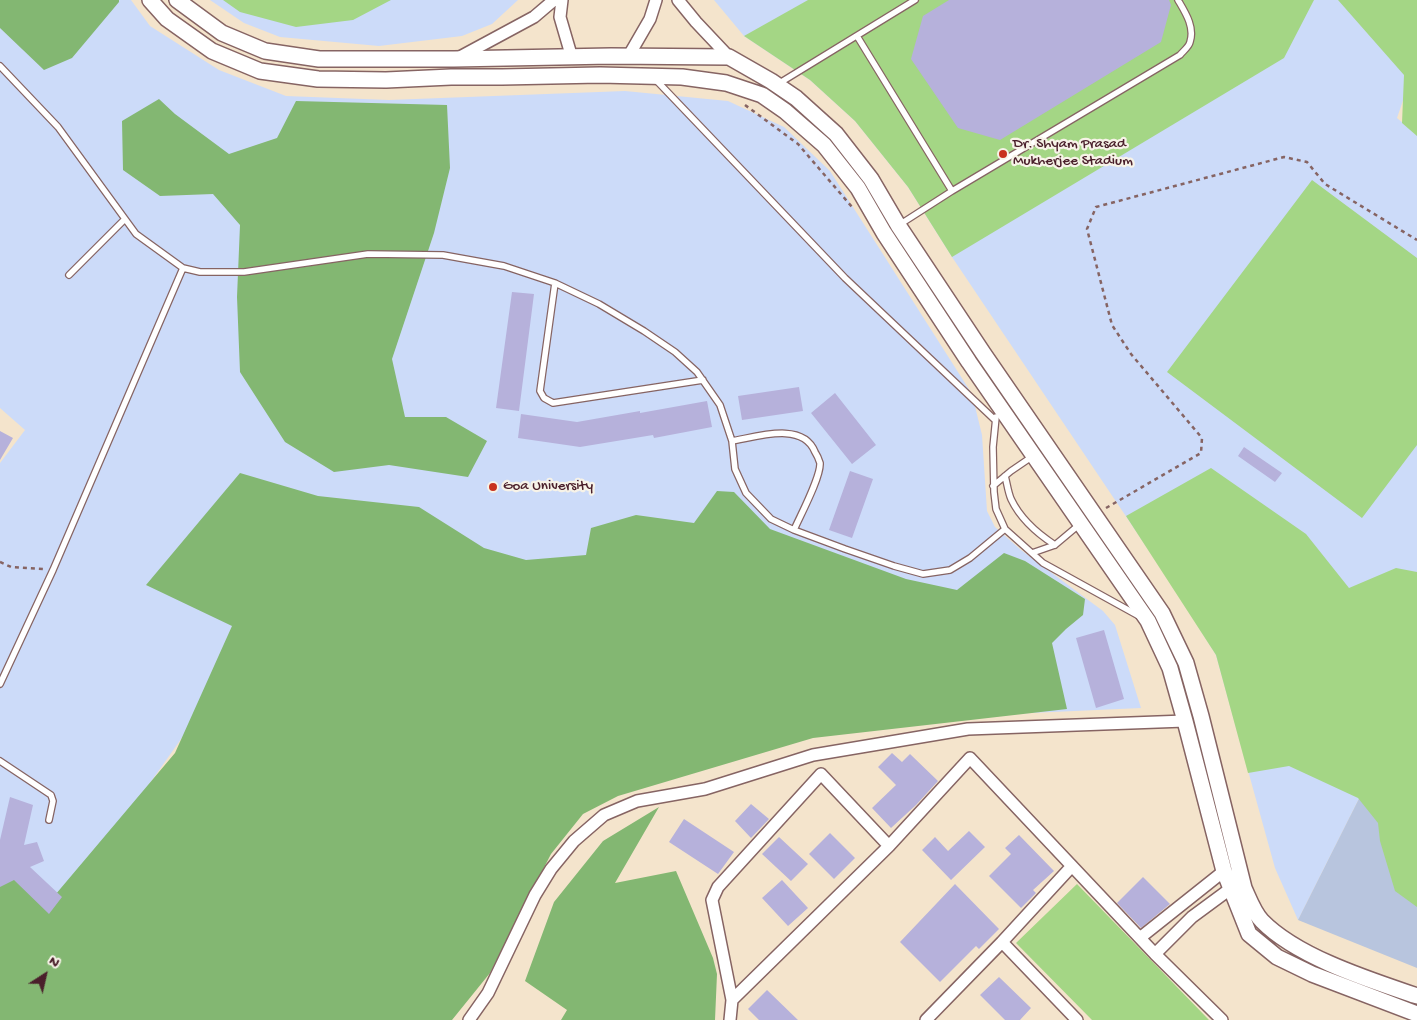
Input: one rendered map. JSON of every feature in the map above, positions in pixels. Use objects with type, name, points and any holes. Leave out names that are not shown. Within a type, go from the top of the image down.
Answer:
[{"type":"main road","points":[[150,0],[167,19],[212,51],[260,71],[318,79],[386,80],[600,75],[682,77],[726,83],[762,95],[785,111],[824,146],[858,188],[997,413],[1033,456],[1148,621],[1170,668],[1224,871],[1249,934],[1277,957],[1312,974],[1417,1014]]},
{"type":"main road","points":[[177,0],[222,33],[265,51],[319,59],[729,57],[796,98],[836,134],[871,179],[903,232],[989,362],[1162,613],[1186,663],[1244,888],[1261,921],[1288,942],[1318,958],[1417,996]]},
{"type":"main road","points":[[459,59],[464,77]]},
{"type":"main road","points":[[893,247],[903,232]]},
{"type":"street","points":[[459,59],[534,17],[554,0]]},
{"type":"street","points":[[562,0],[560,17],[572,58]]},
{"type":"street","points":[[628,56],[650,19],[656,0]]},
{"type":"street","points":[[678,0],[729,57]]},
{"type":"street","points":[[1080,524],[1094,515]]},
{"type":"street","points":[[469,1020],[488,993],[535,895],[551,869],[574,841],[604,815],[637,801],[705,789],[813,754],[968,729],[1185,721]]},
{"type":"street","points":[[732,1000],[889,846],[970,758],[1155,954],[1222,1020]]},
{"type":"street","points":[[730,1020],[732,1000],[712,900],[718,887],[821,774],[889,846]]},
{"type":"street","points":[[926,1020],[1072,866]]},
{"type":"street","points":[[1140,937],[1224,871]]},
{"type":"street","points":[[1155,954],[1192,917],[1230,889]]},
{"type":"street","points":[[1002,942],[1077,1020]]},
{"type":"lane","points":[[776,85],[915,0]]},
{"type":"lane","points":[[903,232],[952,191],[1180,55],[1190,43],[1191,30],[1188,17],[1178,0]]},
{"type":"lane","points":[[857,36],[952,191]]},
{"type":"lane","points":[[0,66],[58,127],[136,234],[183,268],[200,272],[244,272],[368,254],[443,255],[504,266],[555,283],[599,304],[676,352],[697,372],[720,406],[732,441],[735,469],[746,493],[771,519],[794,530],[894,566],[923,574],[950,570],[970,558],[1005,530]]},
{"type":"lane","points":[[653,76],[845,278],[997,413],[993,447],[993,486],[996,509],[1005,530],[1043,562],[1148,621]]},
{"type":"lane","points":[[69,275],[125,219]]},
{"type":"lane","points":[[0,684],[53,570],[183,268]]},
{"type":"lane","points":[[555,283],[540,391],[544,398],[553,403],[703,380]]},
{"type":"lane","points":[[732,441],[779,432],[799,436],[813,446],[820,463],[815,482],[794,530]]},
{"type":"lane","points":[[993,486],[1033,456]]},
{"type":"lane","points":[[1005,476],[1011,499],[1018,510],[1043,537],[1056,545]]},
{"type":"lane","points":[[1032,553],[1056,545],[1080,524]]},
{"type":"lane","points":[[0,761],[51,795],[54,801],[49,820]]},
{"type":"path","points":[[1094,515],[1201,453],[1202,438],[1131,354],[1112,325],[1087,229],[1096,207],[1284,157],[1307,162],[1325,184],[1417,240]]},
{"type":"path","points":[[0,562],[11,567],[53,570]]},
{"type":"shaded area","name":"Goa University","points":[[0,0],[131,0],[150,26],[219,70],[286,96],[389,100],[625,91],[728,101],[784,127],[830,171],[972,394],[982,435],[987,511],[995,527],[1021,550],[1103,611],[1115,625],[1141,708],[809,723],[314,551],[56,916],[0,1020],[0,463],[25,430],[0,408]]},
{"type":"shaded area","points":[[210,0],[518,0],[492,24],[462,36],[379,46],[280,37],[244,23]]},
{"type":"shaded area","points":[[714,0],[1344,0],[1412,74],[1397,118],[1417,135],[1417,683],[1298,920],[1275,868],[1216,655],[1170,582],[952,257],[908,187],[855,121],[810,80],[744,36]]},
{"type":"shaded area","points":[[1417,683],[1417,968],[1298,920]]},
{"type":"green space","points":[[0,0],[119,0],[119,2],[72,58],[44,70],[0,28]]},
{"type":"green space","points":[[223,0],[391,0],[353,20],[296,27],[240,12]]},
{"type":"green space","name":"Dr. Shyam Prasad Mukherjee Stadium","points":[[808,0],[1314,0],[1284,58],[952,257],[908,187],[855,121],[810,80],[744,36]]},
{"type":"green space","points":[[1338,0],[1417,0],[1417,136],[1402,123],[1404,75]]},
{"type":"green space","points":[[159,99],[175,114],[229,154],[277,138],[296,101],[447,105],[450,168],[434,233],[392,359],[405,417],[446,417],[487,441],[468,477],[389,465],[334,472],[285,442],[240,372],[237,297],[240,225],[213,194],[160,196],[123,170],[122,121]]},
{"type":"green space","points":[[1312,180],[1417,258],[1417,445],[1362,518],[1167,372]]},
{"type":"green space","points":[[1211,468],[1306,534],[1349,588],[1396,568],[1417,572],[1417,907],[1395,891],[1380,841],[1378,823],[1358,798],[1289,766],[1248,773],[1216,655],[1126,516]]},
{"type":"green space","points":[[240,473],[318,496],[419,507],[484,548],[526,560],[586,555],[591,528],[636,515],[694,523],[717,491],[734,492],[770,529],[906,579],[957,590],[1004,553],[1025,561],[1085,599],[1083,615],[1052,643],[1067,709],[813,738],[618,796],[583,814],[551,854],[490,973],[452,1020],[0,1020],[0,877],[27,881],[50,901],[175,753],[232,626],[146,585]]},
{"type":"green space","points":[[659,807],[615,883],[676,871],[713,958],[717,974],[715,1020],[561,1020],[567,1010],[525,981],[554,902],[603,841]]},
{"type":"green space","points":[[1077,884],[1209,1020],[1092,1020],[1016,943]]},
{"type":"building","points":[[949,0],[1169,0],[1171,5],[1161,42],[1000,140],[958,128],[911,59],[923,16]]},
{"type":"building","points":[[512,292],[534,294],[519,411],[496,408]]},
{"type":"building","points":[[799,387],[803,411],[742,420],[738,396]]},
{"type":"building","points":[[835,393],[876,445],[852,464],[811,413]]},
{"type":"building","points":[[707,401],[712,427],[654,438],[653,435],[580,447],[518,438],[521,414],[577,422]]},
{"type":"building","points":[[0,431],[13,438],[0,460]]},
{"type":"building","points":[[1244,447],[1282,473],[1275,482],[1238,456]]},
{"type":"building","points":[[850,471],[873,479],[852,538],[829,530]]},
{"type":"building","points":[[1104,630],[1124,699],[1096,708],[1076,638]]},
{"type":"building","points":[[892,753],[902,762],[910,754],[938,781],[891,828],[872,808],[896,785],[878,767]]},
{"type":"building","points":[[10,797],[33,805],[24,845],[37,842],[44,861],[30,867],[62,897],[49,914],[14,880],[0,887],[0,840]]},
{"type":"building","points":[[751,804],[769,819],[751,838],[735,821]]},
{"type":"building","points":[[684,819],[734,852],[718,874],[669,842]]},
{"type":"building","points":[[969,831],[985,847],[951,880],[922,850],[935,837],[948,851]]},
{"type":"building","points":[[830,833],[855,858],[834,879],[809,854]]},
{"type":"building","points":[[1019,835],[1054,871],[1033,890],[1036,893],[1021,908],[989,876],[1011,854],[1005,848]]},
{"type":"building","points":[[779,837],[808,864],[791,881],[762,854]]},
{"type":"building","points":[[1143,877],[1170,904],[1141,928],[1117,903]]},
{"type":"building","points":[[782,880],[808,908],[788,926],[762,898]]},
{"type":"building","points":[[955,884],[999,929],[979,949],[976,946],[940,982],[900,942]]},
{"type":"building","points":[[999,977],[1031,1008],[1020,1020],[1005,1020],[980,995]]},
{"type":"building","points":[[767,990],[798,1020],[759,1020],[748,1009]]},
{"type":"place","name":"Dr. Shyam Prasad Mukherjee Stadium","points":[[1003,154]]},
{"type":"place","name":"Goa University","points":[[493,487]]}]
